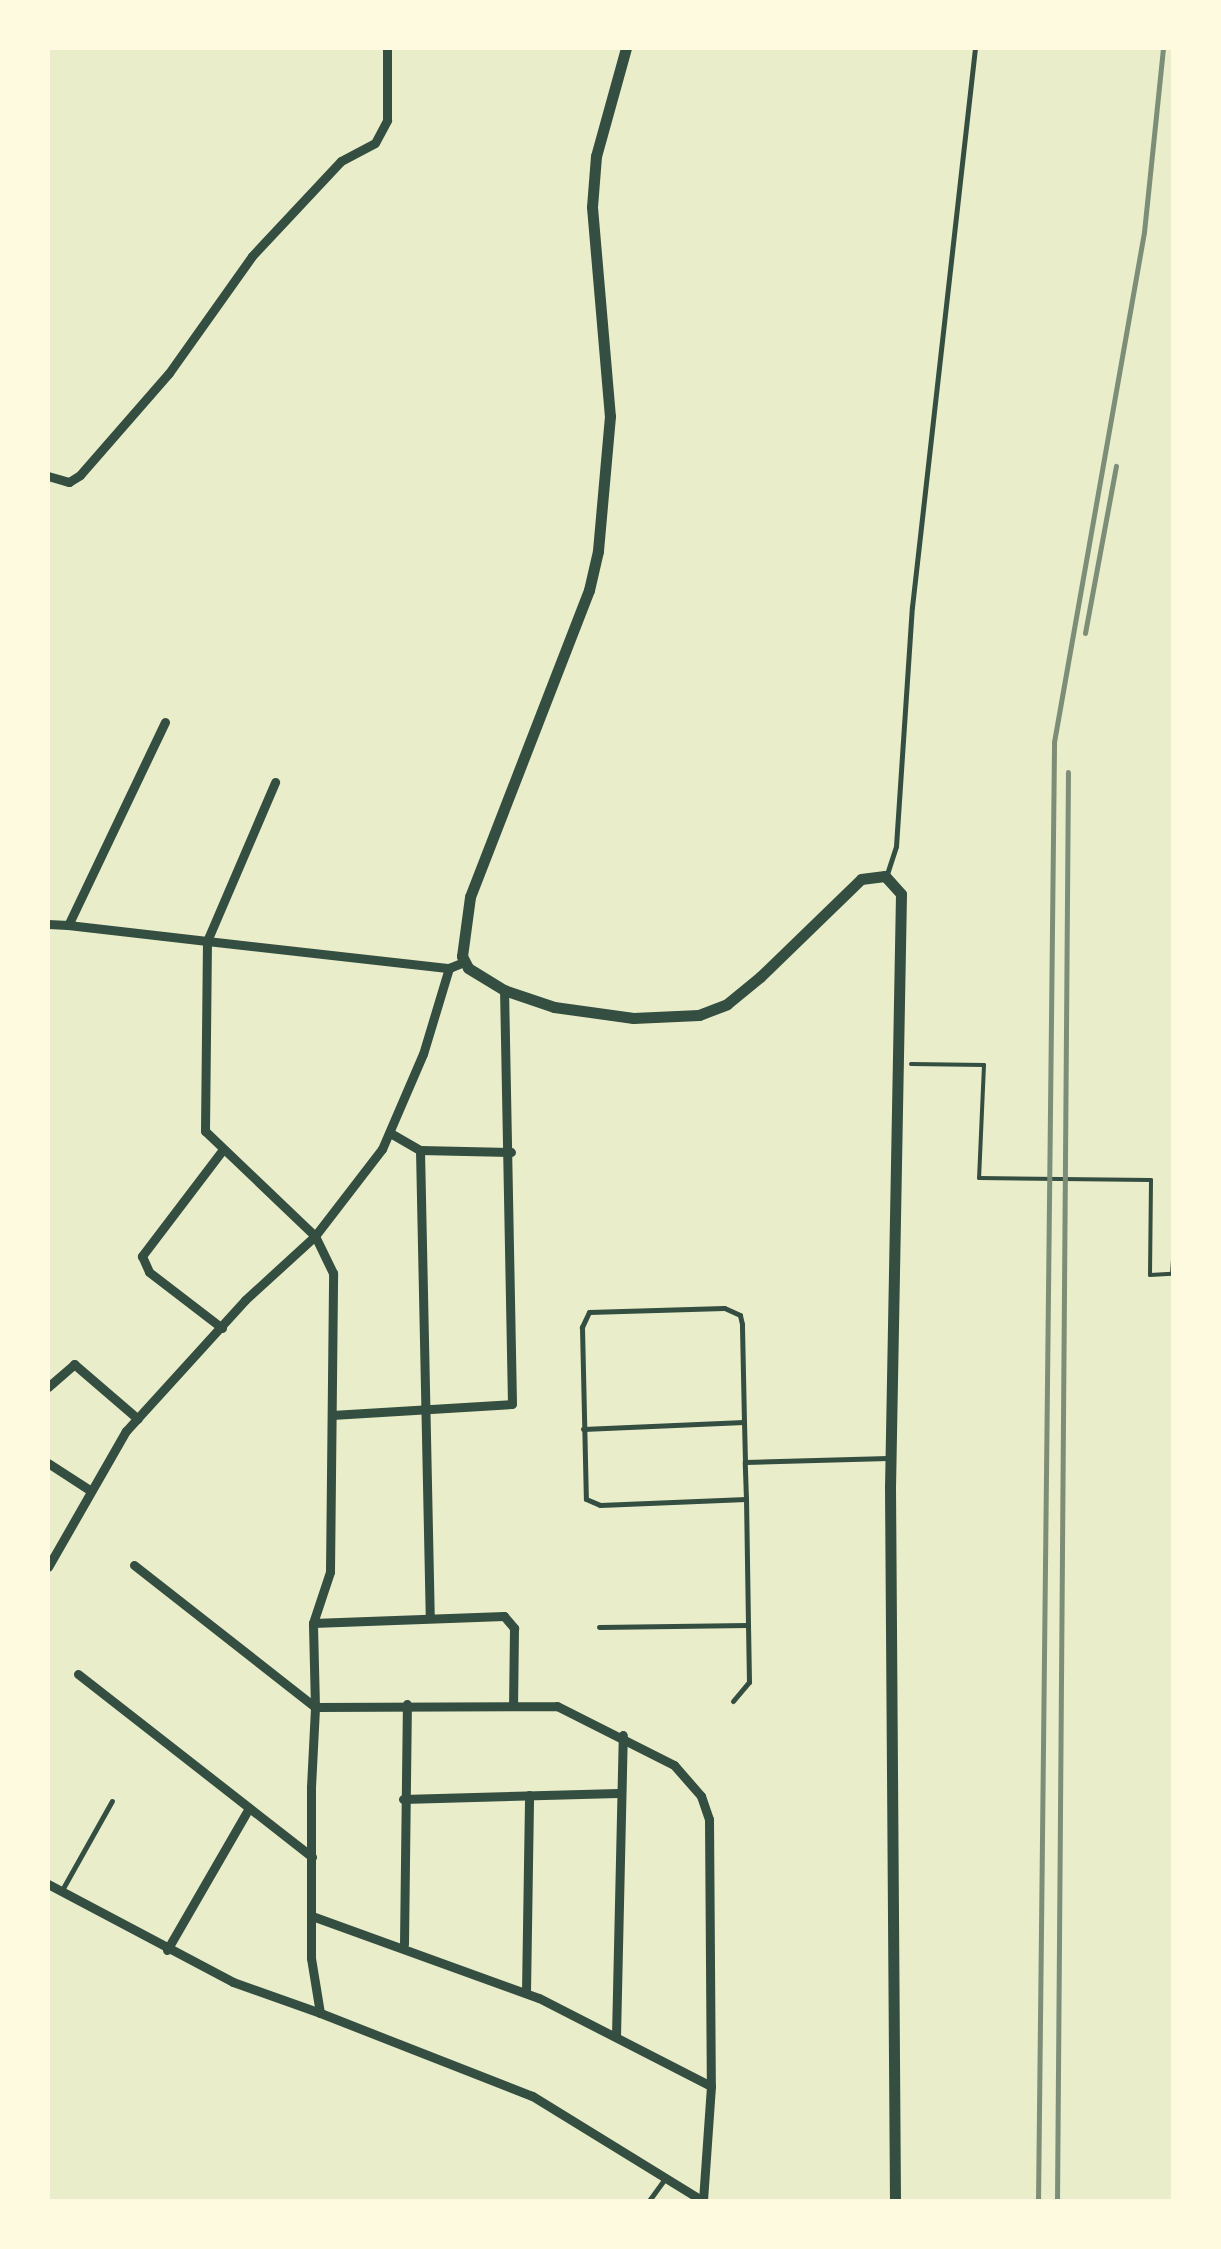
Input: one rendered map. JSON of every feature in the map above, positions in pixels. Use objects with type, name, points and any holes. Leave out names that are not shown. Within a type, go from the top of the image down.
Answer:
[{"type":"street","points":[[48,476],[68,482],[80,474],[169,373],[252,256],[341,161],[375,143],[387,120],[386,48]]},
{"type":"street","points":[[626,48],[596,156],[592,207],[610,416],[598,551],[589,590],[470,897],[460,934],[464,962],[504,990],[613,1016],[699,1015],[727,1004],[760,977],[861,879],[886,876],[902,907],[891,1458],[896,2202]]},
{"type":"street","points":[[68,926],[165,722]]},
{"type":"street","points":[[276,782],[208,941],[202,1119],[221,1152],[315,1236],[333,1273],[330,1572],[313,1623],[312,1916],[320,2013]]},
{"type":"street","points":[[48,924],[449,968],[464,962]]},
{"type":"street","points":[[48,1568],[88,1489],[138,1418],[315,1236],[392,1134],[449,968]]},
{"type":"street","points":[[332,1415],[512,1404],[511,1152],[504,990]]},
{"type":"street","points":[[392,1134],[420,1150],[511,1152]]},
{"type":"street","points":[[420,1150],[430,1617]]},
{"type":"street","points":[[221,1152],[142,1256],[149,1272],[222,1328]]},
{"type":"street","points":[[48,1386],[74,1364],[138,1418]]},
{"type":"street","points":[[48,1464],[88,1489]]},
{"type":"street","points":[[48,1884],[168,1950],[320,2013],[482,2071],[575,2118],[703,2201],[711,2086],[710,1819],[701,1796],[674,1765],[622,1735],[557,1706],[315,1706],[134,1565]]},
{"type":"street","points":[[313,1623],[430,1617],[511,1620],[514,1706]]},
{"type":"street","points":[[78,1674],[312,1857]]},
{"type":"street","points":[[404,1944],[407,1704]]},
{"type":"street","points":[[616,2036],[622,1735]]},
{"type":"street","points":[[403,1799],[618,1793]]},
{"type":"street","points":[[526,1992],[529,1795]]},
{"type":"street","points":[[168,1950],[250,1808]]},
{"type":"street","points":[[312,1916],[404,1944],[526,1992],[711,2086]]},
{"type":"lane","points":[[886,876],[896,846],[912,607],[976,48]]},
{"type":"lane","points":[[733,1701],[749,1682],[746,1500],[740,1316],[724,1308],[590,1312],[582,1327],[582,1429],[583,1491],[592,1503],[746,1500]]},
{"type":"lane","points":[[582,1429],[744,1422]]},
{"type":"lane","points":[[745,1462],[891,1458]]},
{"type":"lane","points":[[600,1626],[748,1625]]},
{"type":"lane","points":[[61,1892],[112,1801]]},
{"type":"lane","points":[[648,2202],[666,2177]]},
{"type":"path","points":[[897,1064],[984,1065],[979,1178],[1151,1180],[1150,1275],[1172,1274],[1174,1244]]},
{"type":"path","points":[[1173,1138],[1174,1188]]},
{"type":"railway","points":[[1038,2202],[1054,742],[1144,232],[1163,48]]},
{"type":"railway","points":[[1085,633],[1116,466]]},
{"type":"railway","points":[[1057,2202],[1068,772]]}]
